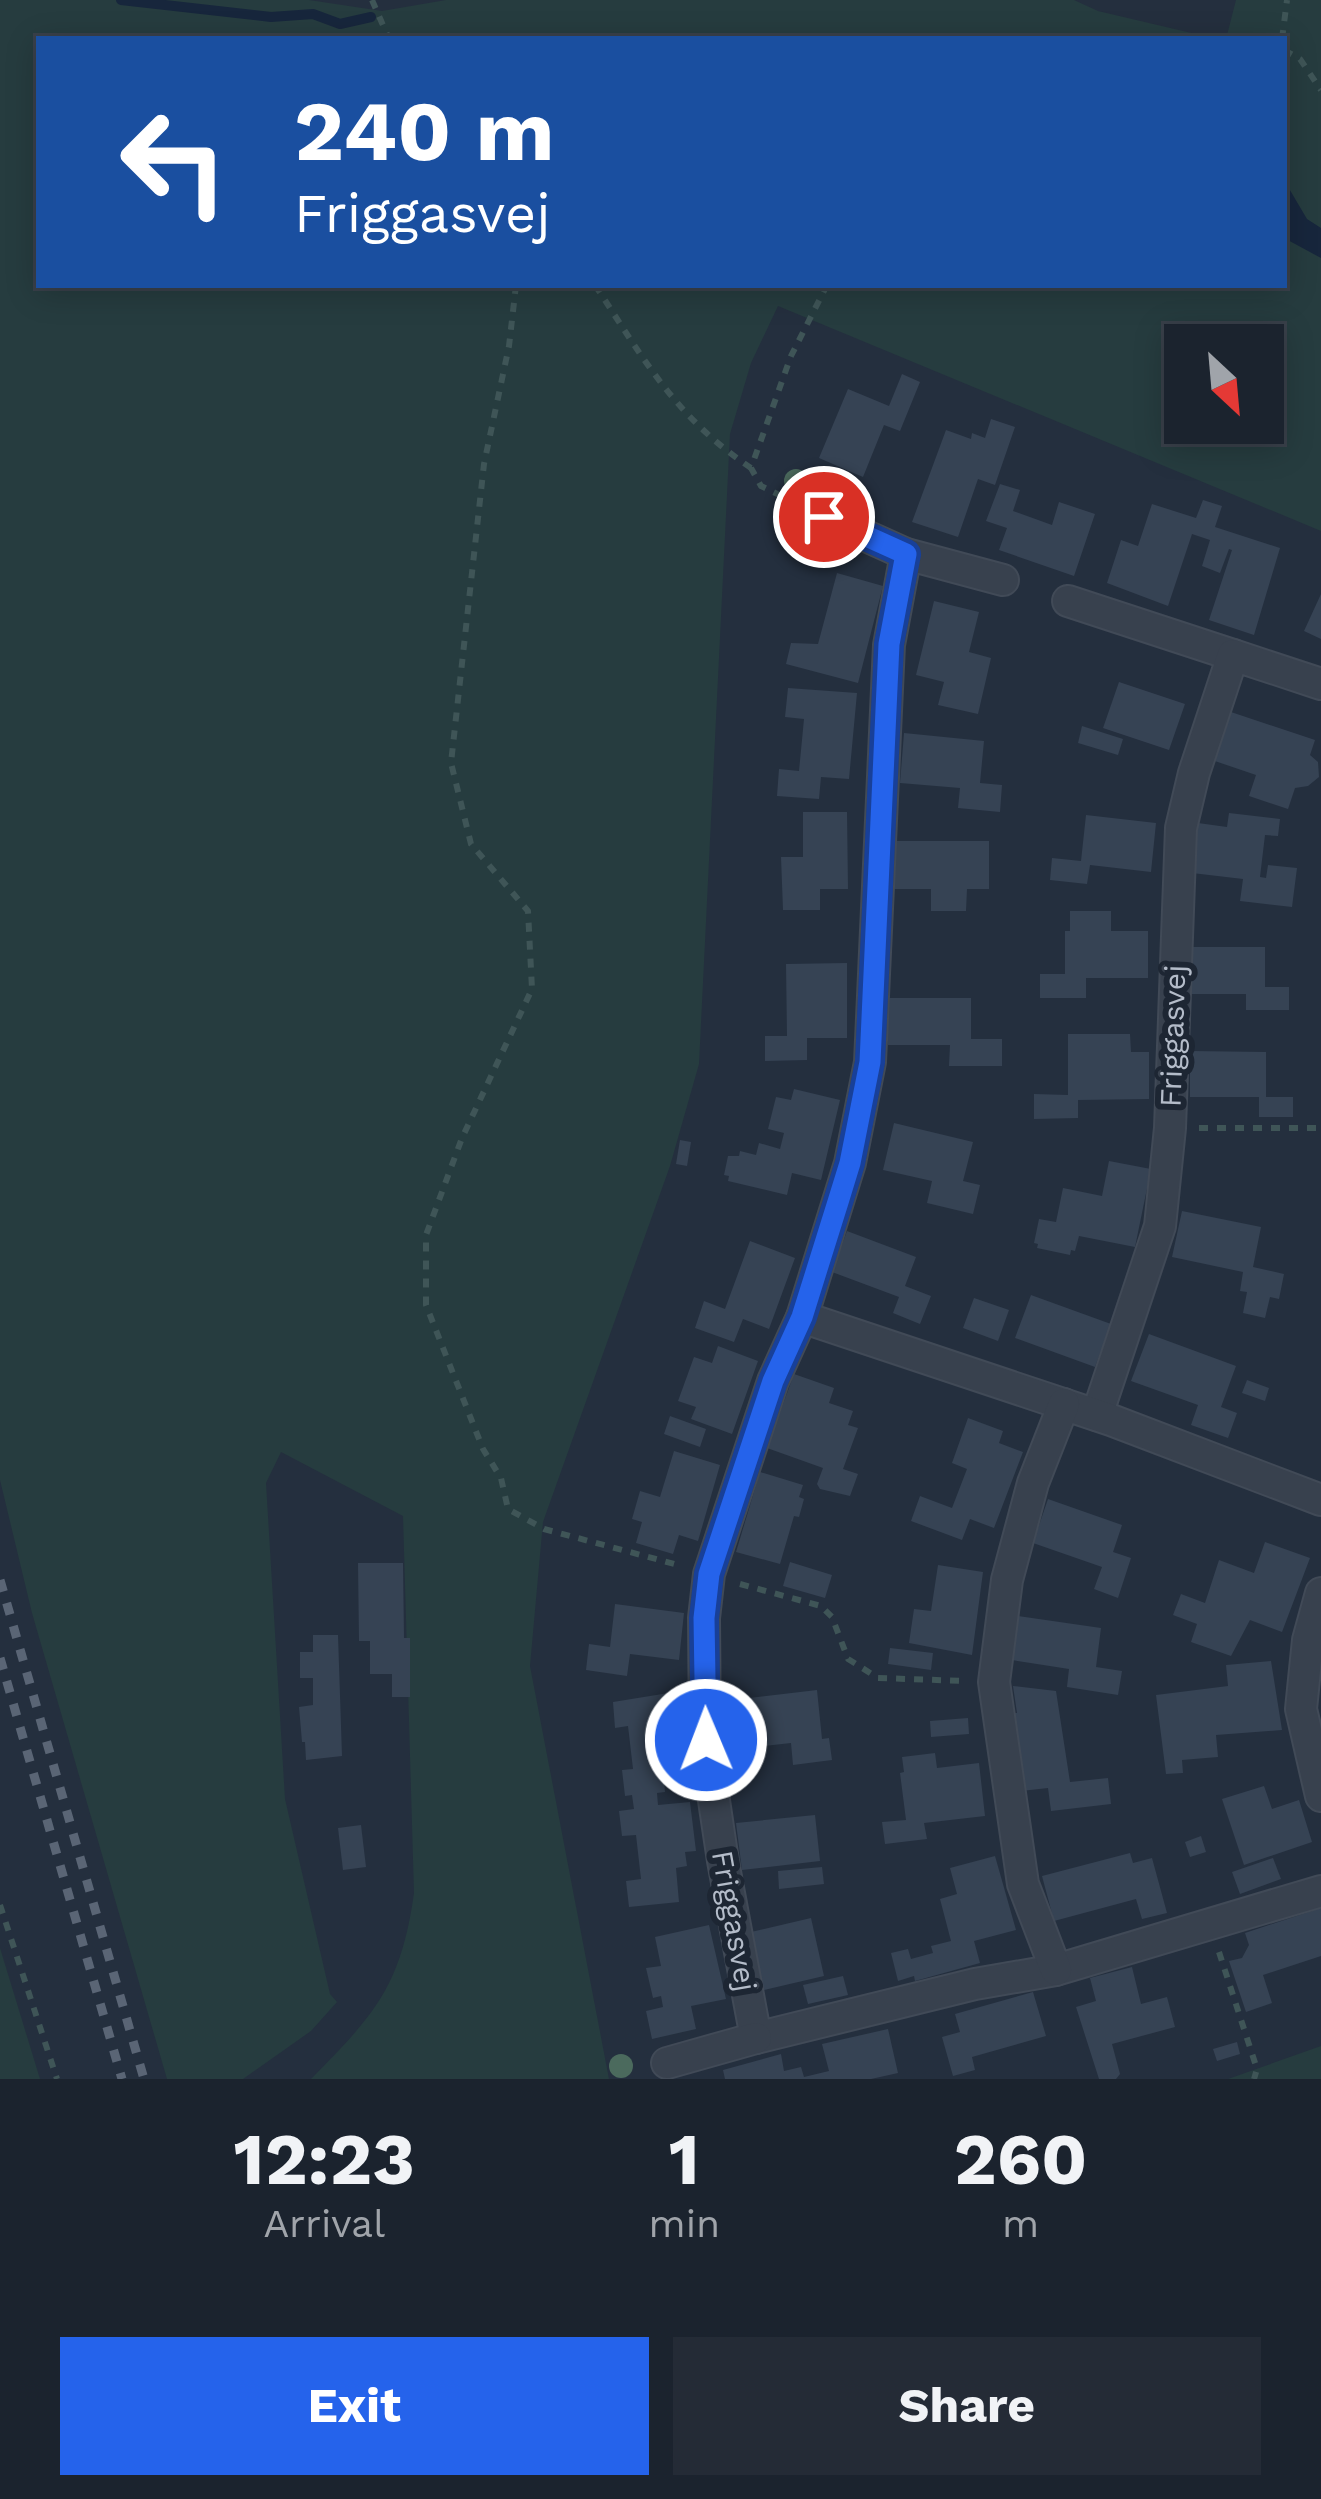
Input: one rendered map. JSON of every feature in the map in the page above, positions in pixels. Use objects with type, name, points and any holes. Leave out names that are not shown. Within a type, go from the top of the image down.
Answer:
[{"type":"street","points":[[824,517],[906,554],[1003,580]]},
{"type":"street","name":"Friggasvej","points":[[756,2038],[706,1740],[704,1618],[709,1574],[773,1381],[802,1317],[850,1163],[870,1062],[889,644],[906,554]]},
{"type":"street","points":[[1067,601],[1321,684]]},
{"type":"street","name":"Friggasvej","points":[[1097,1415],[1160,1226],[1170,1129],[1181,829],[1233,655]]},
{"type":"street","points":[[802,1317],[1097,1415],[1321,1500]]},
{"type":"street","points":[[1056,1970],[1023,1884],[994,1682],[1007,1580],[1034,1483],[1064,1404]]},
{"type":"street","points":[[1321,1593],[1308,1640],[1301,1709],[1321,1796]]},
{"type":"street","points":[[667,2063],[975,1984],[1056,1970],[1321,1892]]},
{"type":"path","points":[[372,0],[388,36]]},
{"type":"path","points":[[1282,36],[1287,0]]},
{"type":"path","points":[[1287,52],[1300,59],[1321,90]]},
{"type":"path","points":[[516,288],[509,346],[484,464],[451,763],[471,844],[528,911],[532,989],[462,1138],[426,1235],[426,1305],[483,1450],[501,1478],[508,1509],[544,1529],[821,1606],[832,1617],[848,1659],[878,1678],[994,1682]]},
{"type":"path","points":[[597,288],[662,389],[751,468],[761,486],[824,517]]},
{"type":"path","points":[[751,468],[791,356],[825,288]]},
{"type":"path","points":[[1170,1129],[1321,1128]]},
{"type":"path","points":[[0,1905],[57,2079]]},
{"type":"path","points":[[1211,1925],[1257,2069],[1254,2079]]},
{"type":"green space","points":[[0,0],[309,0],[382,11],[446,0],[1074,0],[1098,11],[1204,36],[36,36],[36,288],[1287,288],[1287,36],[1227,36],[1236,0],[1321,0],[1321,531],[778,306],[751,363],[730,434],[699,1064],[670,1166],[543,1522],[530,1666],[609,2079],[311,2079],[382,1996],[401,1952],[414,1893],[403,1516],[281,1452],[266,1483],[285,1799],[330,1994],[337,2002],[311,2031],[243,2079],[167,2079],[32,1613],[0,1480]]},
{"type":"green space","points":[[0,1948],[40,2079],[0,2079]]},
{"type":"green space","points":[[1321,2046],[1321,2079],[1228,2079]]},
{"type":"water","points":[[1287,185],[1307,219],[1321,228],[1321,258],[1287,240]]},
{"type":"building","points":[[902,374],[920,382],[900,431],[884,425],[863,477],[819,458],[848,389],[889,406]]},
{"type":"building","points":[[991,419],[1015,427],[995,485],[978,479],[958,537],[912,522],[946,430],[971,439],[972,433],[985,438]]},
{"type":"building","points":[[1000,484],[1020,490],[1013,511],[1052,525],[1059,502],[1095,514],[1074,576],[999,550],[1007,528],[986,521]]},
{"type":"building","points":[[1203,500],[1222,506],[1215,527],[1280,548],[1254,635],[1209,620],[1232,550],[1220,573],[1202,566],[1210,540],[1192,534],[1168,606],[1107,583],[1121,540],[1138,546],[1152,504],[1196,518]]},
{"type":"building","points":[[837,573],[883,586],[858,683],[786,664],[791,643],[818,644]]},
{"type":"building","points":[[1321,594],[1321,639],[1304,631]]},
{"type":"building","points":[[934,601],[979,612],[969,652],[991,658],[978,714],[938,705],[944,682],[916,675]]},
{"type":"building","points":[[1119,682],[1185,704],[1169,750],[1103,728]]},
{"type":"building","points":[[788,688],[857,693],[849,779],[821,777],[819,799],[777,796],[779,769],[799,771],[804,719],[785,717]]},
{"type":"building","points":[[1225,710],[1315,740],[1310,755],[1318,762],[1319,777],[1295,788],[1288,809],[1249,796],[1256,775],[1209,759]]},
{"type":"building","points":[[1082,726],[1123,739],[1118,755],[1078,743]]},
{"type":"building","points":[[904,733],[984,741],[980,783],[1002,785],[1000,812],[958,808],[960,788],[900,783]]},
{"type":"building","points":[[803,812],[847,812],[848,889],[820,889],[820,910],[783,910],[781,857],[803,857]]},
{"type":"building","points":[[1229,813],[1280,819],[1278,836],[1265,835],[1260,877],[1266,878],[1268,865],[1297,868],[1292,907],[1240,901],[1243,879],[1192,873],[1198,823],[1227,827]]},
{"type":"building","points":[[1086,815],[1156,823],[1151,872],[1090,865],[1087,884],[1050,880],[1052,858],[1081,861]]},
{"type":"building","points":[[894,841],[989,841],[989,889],[967,889],[966,911],[931,911],[931,889],[894,889]]},
{"type":"building","points":[[1070,911],[1111,911],[1111,931],[1148,931],[1148,978],[1086,978],[1086,998],[1040,998],[1040,974],[1065,974]]},
{"type":"building","points":[[1190,947],[1265,947],[1265,987],[1289,987],[1289,1010],[1246,1010],[1246,994],[1190,994]]},
{"type":"building","points":[[847,963],[847,1038],[807,1038],[807,1060],[765,1061],[765,1036],[787,1036],[786,964]]},
{"type":"building","points":[[888,998],[971,998],[971,1039],[1002,1039],[1002,1066],[949,1066],[950,1045],[888,1045]]},
{"type":"building","points":[[1068,1034],[1130,1034],[1131,1052],[1149,1052],[1149,1099],[1078,1100],[1078,1118],[1034,1119],[1034,1094],[1068,1095]]},
{"type":"building","points":[[1190,1051],[1266,1052],[1266,1097],[1293,1097],[1293,1117],[1259,1117],[1259,1097],[1190,1097]]},
{"type":"building","points":[[794,1089],[840,1100],[821,1180],[792,1173],[787,1195],[728,1181],[729,1176],[724,1175],[728,1156],[739,1156],[740,1151],[756,1155],[759,1143],[780,1149],[784,1133],[768,1129],[776,1097],[791,1100]]},
{"type":"building","points":[[894,1123],[973,1142],[963,1181],[980,1185],[973,1214],[927,1203],[932,1181],[883,1170]]},
{"type":"building","points":[[680,1140],[691,1142],[687,1166],[676,1164]]},
{"type":"building","points":[[1109,1161],[1151,1169],[1135,1247],[1079,1236],[1070,1255],[1037,1248],[1039,1219],[1056,1222],[1063,1188],[1102,1196]]},
{"type":"building","points":[[1182,1211],[1261,1227],[1253,1267],[1284,1274],[1279,1299],[1270,1297],[1265,1318],[1243,1313],[1247,1292],[1240,1291],[1243,1272],[1172,1257]]},
{"type":"building","points":[[847,1231],[916,1257],[905,1286],[931,1296],[920,1324],[893,1313],[899,1297],[832,1272]]},
{"type":"building","points":[[750,1241],[795,1258],[769,1329],[743,1319],[734,1342],[695,1328],[704,1301],[725,1309]]},
{"type":"building","points":[[1031,1295],[1111,1324],[1095,1367],[1015,1338]]},
{"type":"building","points":[[974,1298],[1009,1310],[998,1341],[963,1328]]},
{"type":"building","points":[[1149,1334],[1236,1366],[1221,1407],[1237,1413],[1228,1438],[1191,1425],[1198,1405],[1131,1381]]},
{"type":"building","points":[[718,1346],[758,1361],[732,1434],[691,1419],[696,1407],[678,1401],[694,1357],[712,1363]]},
{"type":"building","points":[[794,1374],[834,1388],[829,1403],[853,1411],[848,1425],[858,1428],[843,1469],[858,1474],[850,1496],[820,1489],[817,1484],[823,1468],[767,1448]]},
{"type":"building","points":[[1247,1380],[1269,1388],[1265,1401],[1242,1393]]},
{"type":"building","points":[[670,1416],[706,1429],[700,1447],[664,1434]]},
{"type":"building","points":[[968,1418],[1003,1431],[999,1443],[1023,1452],[994,1528],[970,1519],[962,1540],[911,1521],[920,1496],[952,1508],[967,1469],[952,1463]]},
{"type":"building","points":[[674,1451],[720,1465],[698,1541],[679,1535],[673,1554],[636,1543],[642,1522],[632,1519],[640,1491],[660,1497]]},
{"type":"building","points":[[760,1472],[803,1485],[799,1517],[794,1516],[780,1564],[736,1552]]},
{"type":"building","points":[[1048,1499],[1122,1525],[1113,1552],[1131,1558],[1118,1598],[1094,1589],[1102,1567],[1033,1543]]},
{"type":"building","points":[[1265,1542],[1310,1558],[1282,1632],[1250,1620],[1231,1656],[1191,1642],[1197,1624],[1173,1615],[1181,1594],[1205,1603],[1219,1560],[1254,1573]]},
{"type":"building","points":[[790,1562],[832,1575],[825,1598],[783,1586]]},
{"type":"building","points":[[358,1563],[403,1563],[410,1697],[392,1697],[392,1674],[370,1674],[370,1641],[359,1641]]},
{"type":"building","points":[[938,1565],[983,1572],[972,1655],[909,1643],[914,1609],[931,1611]]},
{"type":"building","points":[[615,1604],[684,1613],[679,1660],[630,1654],[627,1676],[586,1670],[589,1644],[610,1647]]},
{"type":"building","points":[[1018,1616],[1101,1628],[1096,1667],[1122,1671],[1118,1695],[1067,1687],[1069,1669],[1012,1660]]},
{"type":"building","points":[[313,1635],[338,1635],[342,1756],[306,1760],[299,1707],[313,1705],[313,1678],[300,1678],[300,1652],[313,1652]]},
{"type":"building","points":[[890,1648],[933,1653],[931,1670],[888,1664]]},
{"type":"building","points":[[1271,1661],[1282,1730],[1216,1735],[1218,1757],[1182,1760],[1183,1773],[1166,1774],[1156,1695],[1228,1686],[1226,1665]]},
{"type":"building","points":[[1013,1686],[1056,1691],[1070,1782],[1108,1778],[1111,1804],[1051,1811],[1048,1788],[1021,1791]]},
{"type":"building","points":[[817,1690],[822,1739],[829,1738],[832,1760],[793,1765],[791,1743],[728,1750],[723,1701]]},
{"type":"building","points":[[681,1691],[689,1766],[663,1769],[665,1792],[657,1793],[658,1805],[690,1802],[696,1851],[685,1852],[687,1866],[676,1868],[679,1902],[629,1907],[626,1881],[641,1879],[636,1835],[622,1836],[619,1811],[634,1809],[632,1795],[625,1796],[622,1770],[633,1769],[628,1726],[615,1728],[613,1702]]},
{"type":"building","points":[[968,1718],[969,1734],[931,1737],[930,1721]]},
{"type":"building","points":[[935,1753],[937,1768],[979,1763],[985,1816],[924,1823],[927,1839],[885,1844],[882,1822],[906,1820],[902,1757]]},
{"type":"building","points":[[1264,1786],[1272,1809],[1299,1800],[1312,1842],[1244,1865],[1222,1799]]},
{"type":"building","points":[[815,1815],[820,1861],[742,1870],[736,1823]]},
{"type":"building","points":[[361,1825],[366,1867],[343,1870],[338,1828]]},
{"type":"building","points":[[1201,1836],[1206,1852],[1190,1857],[1185,1842]]},
{"type":"building","points":[[1130,1853],[1133,1863],[1152,1858],[1167,1913],[1142,1919],[1136,1899],[1054,1921],[1042,1876]]},
{"type":"building","points":[[995,1856],[1016,1930],[974,1941],[980,1963],[915,1981],[914,1976],[898,1981],[891,1953],[908,1949],[911,1959],[933,1953],[931,1946],[951,1941],[940,1899],[957,1894],[950,1868]]},
{"type":"building","points":[[1273,1858],[1281,1879],[1240,1894],[1232,1872]]},
{"type":"building","points":[[822,1867],[824,1884],[779,1889],[778,1871]]},
{"type":"building","points":[[1321,1908],[1321,1956],[1263,1975],[1272,2003],[1246,2012],[1229,1961],[1242,1958],[1249,1945],[1245,1933]]},
{"type":"building","points":[[811,1918],[824,1976],[764,1990],[751,1932]]},
{"type":"building","points":[[709,1925],[726,1999],[691,2006],[696,2029],[652,2039],[646,2011],[663,2007],[661,1996],[653,1998],[646,1968],[661,1966],[655,1937]]},
{"type":"building","points":[[1132,1967],[1141,2004],[1167,1997],[1175,2027],[1112,2044],[1120,2074],[1116,2079],[1099,2079],[1076,2007],[1096,2001],[1090,1978]]},
{"type":"building","points":[[843,1976],[848,1995],[808,2004],[803,1985]]},
{"type":"building","points":[[1033,1992],[1046,2036],[972,2057],[975,2070],[953,2076],[942,2037],[960,2032],[955,2014]]},
{"type":"building","points":[[888,2029],[898,2073],[871,2079],[725,2079],[723,2070],[781,2054],[784,2071],[801,2067],[804,2077],[829,2071],[822,2044]]},
{"type":"building","points":[[1237,2042],[1240,2054],[1217,2061],[1213,2049]]},
{"type":"waterway","points":[[121,0],[271,17],[313,14],[340,24],[371,17]]},
{"type":"railway","points":[[0,1580],[144,2079]]},
{"type":"railway","points":[[0,1658],[122,2079]]},
{"type":"route","points":[[706,1740],[704,1618],[709,1574],[773,1381],[802,1317],[850,1163],[870,1062],[889,644],[906,554],[824,517]]}]
